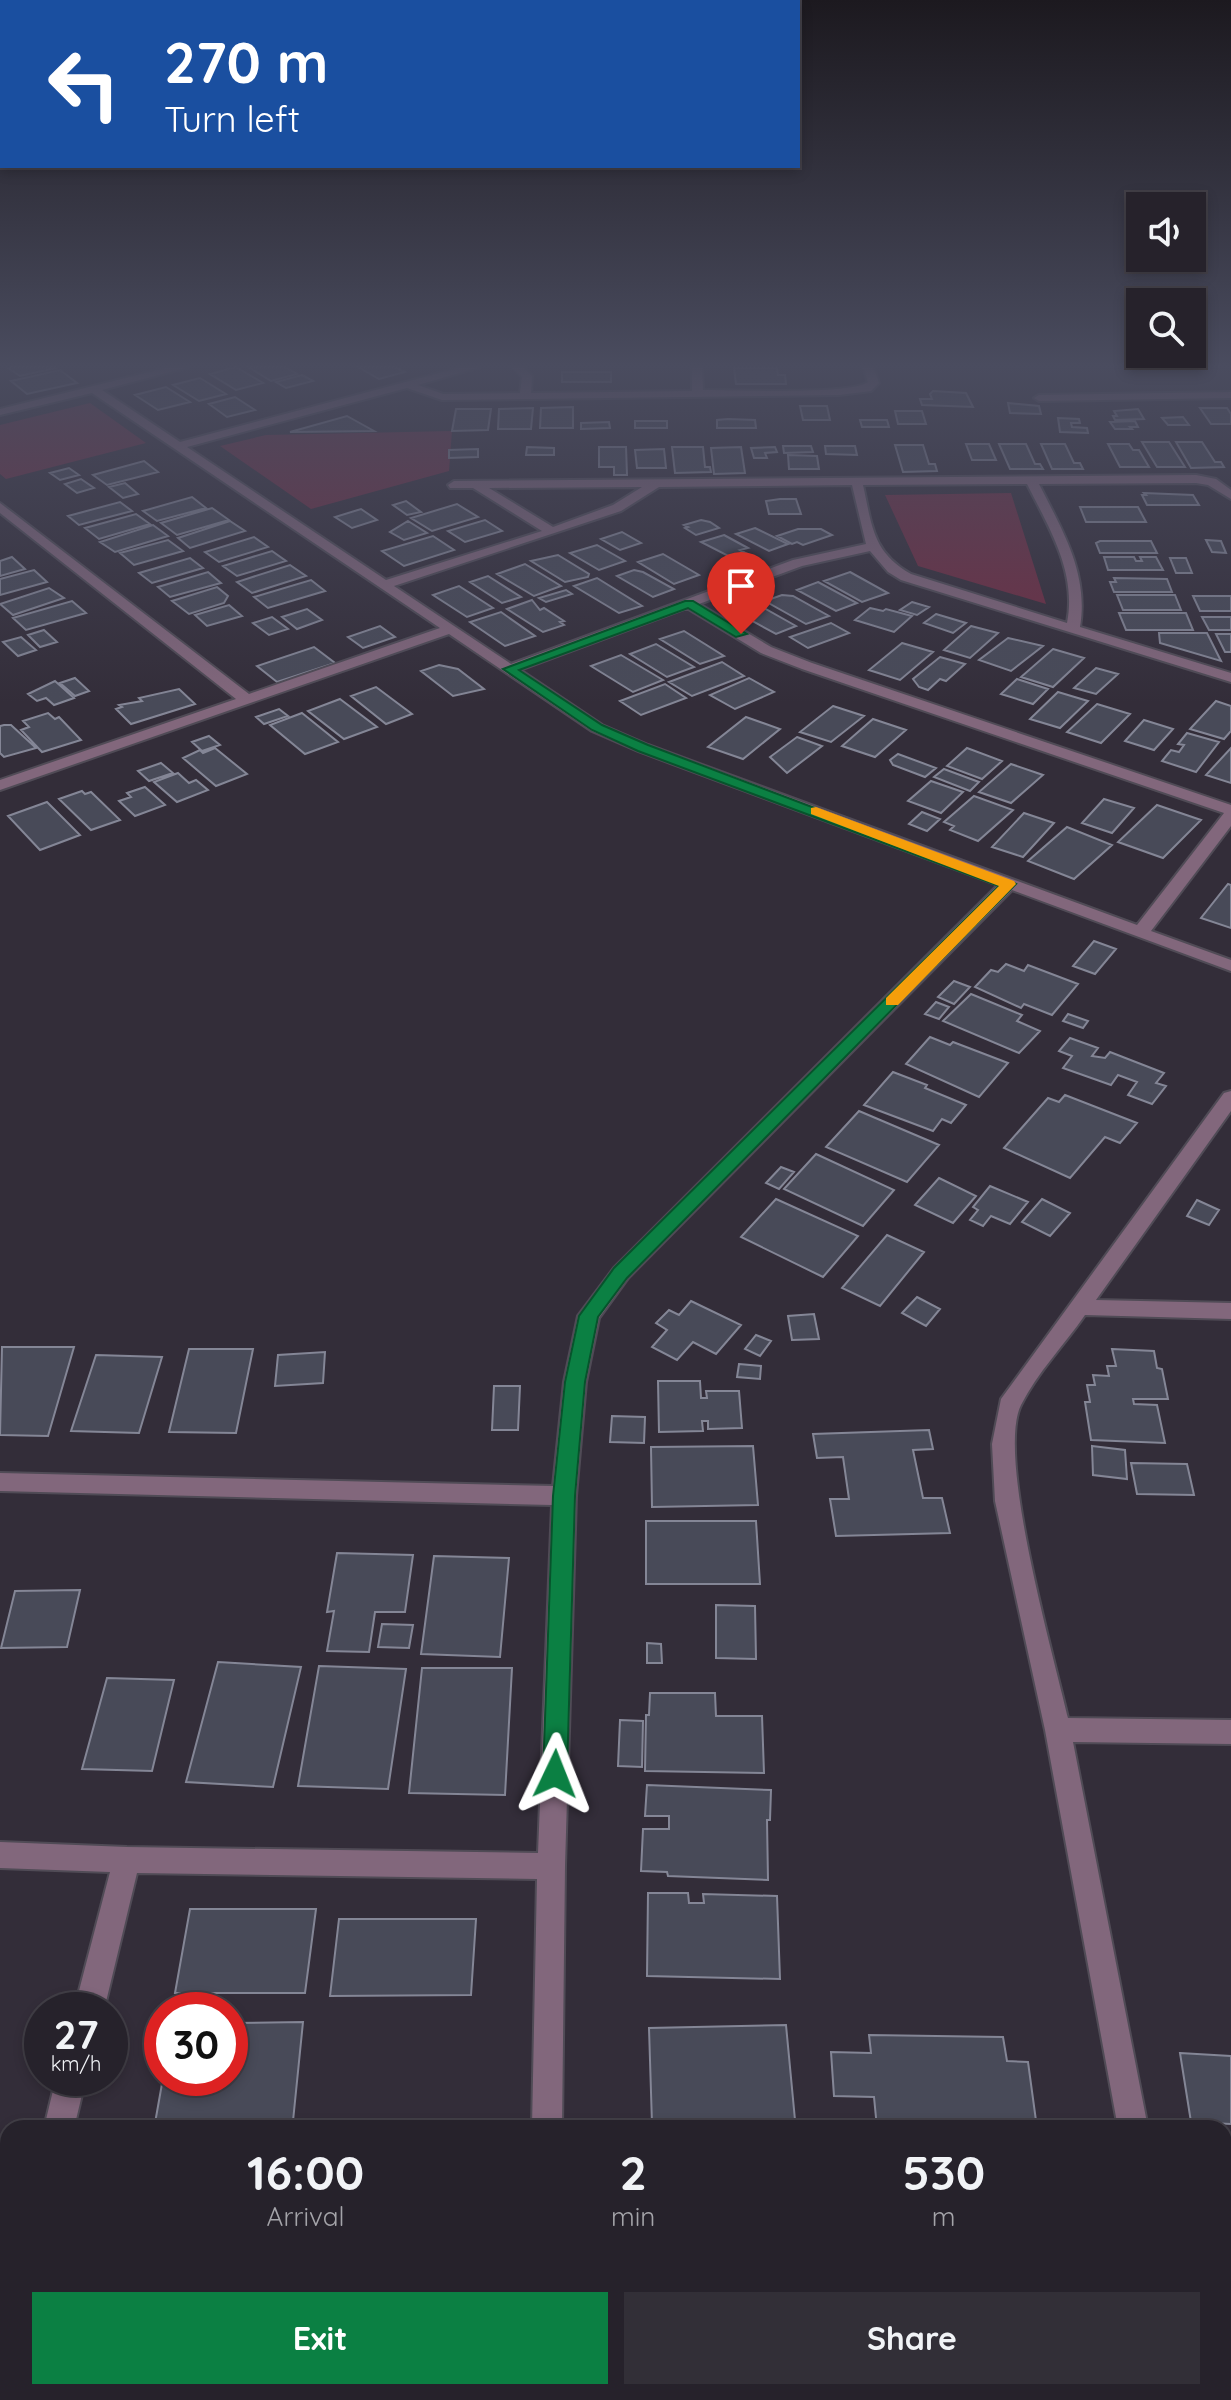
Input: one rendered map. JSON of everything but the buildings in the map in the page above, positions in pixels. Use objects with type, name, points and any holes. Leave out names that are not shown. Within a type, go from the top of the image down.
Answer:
[{"type":"street","points":[[227,479],[597,728],[643,748],[1231,966]]},
{"type":"street","points":[[454,485],[1196,479],[1212,482],[1231,495]]},
{"type":"street","points":[[1032,481],[1077,580],[1079,607],[1073,629]]},
{"type":"street","points":[[857,483],[872,547],[880,562],[906,577],[1231,678]]},
{"type":"street","points":[[475,485],[552,532]]},
{"type":"street","points":[[384,585],[617,508],[654,485]]},
{"type":"street","points":[[0,507],[247,700]]},
{"type":"street","points":[[510,669],[798,563],[872,547]]},
{"type":"street","points":[[689,604],[766,650],[807,666],[1231,813],[1142,931]]},
{"type":"street","points":[[0,785],[451,629]]},
{"type":"street","points":[[547,2120],[551,1866],[564,1496],[575,1382],[589,1316],[621,1273],[1009,884]]},
{"type":"street","points":[[1131,2120],[1058,1730],[1007,1501],[1003,1444],[1009,1405],[1231,1097]]},
{"type":"street","points":[[1082,1307],[1231,1311]]},
{"type":"street","points":[[0,1482],[564,1496]]},
{"type":"street","points":[[1058,1730],[1231,1732]]},
{"type":"street","points":[[0,1855],[127,1860],[551,1866]]},
{"type":"street","points":[[94,1992],[127,1860]]},
{"type":"street","points":[[61,2120],[67,2096]]},
{"type":"shaded area","points":[[268,479],[420,479],[311,509]]},
{"type":"shaded area","points":[[1011,493],[1046,604],[918,566],[885,495]]},
{"type":"slow traffic","points":[[816,811],[1009,884],[892,1001]]},
{"type":"route","points":[[555,1774],[564,1496],[575,1382],[589,1316],[621,1273],[1009,884],[643,748],[597,728],[510,669],[689,604],[741,634]]}]
